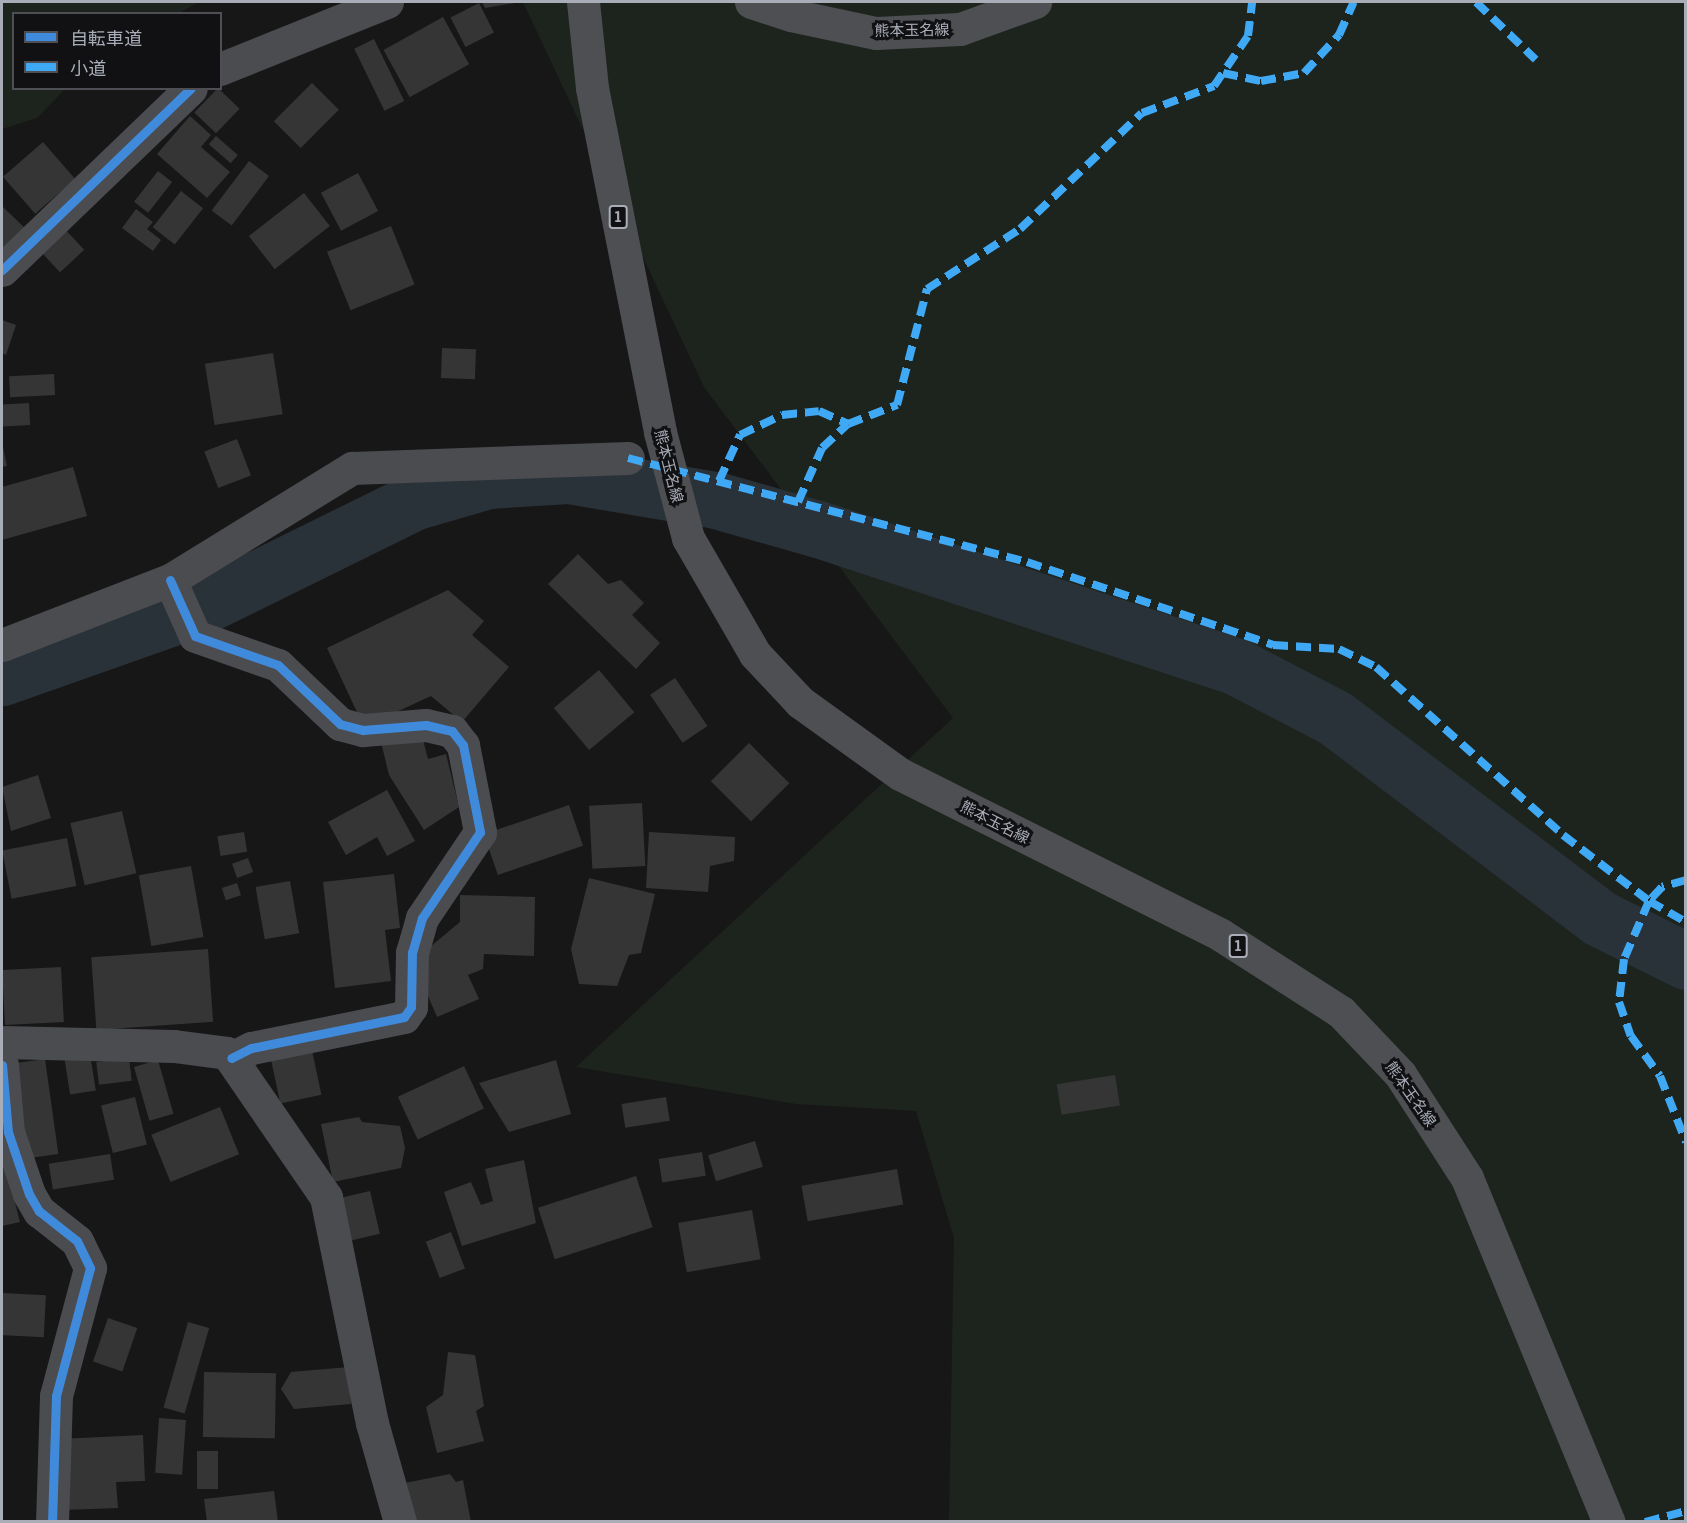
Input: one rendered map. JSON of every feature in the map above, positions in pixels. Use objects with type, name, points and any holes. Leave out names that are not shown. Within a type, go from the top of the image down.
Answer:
[{"type":"main road","name":"熊本玉名線","points":[[583,2],[592,88],[660,432],[688,538],[755,654],[800,702],[900,774],[1221,935],[1309,989],[1341,1012],[1400,1074],[1467,1178],[1609,1521]]},
{"type":"main road","name":"熊本玉名線","points":[[751,2],[791,15],[876,33],[960,29],[1035,2]]},
{"type":"street","points":[[222,68],[387,2]]},
{"type":"street","points":[[2,270],[189,90]]},
{"type":"street","points":[[3,639],[173,587],[352,468],[628,458]]},
{"type":"street","points":[[173,587],[192,632],[200,639],[278,665],[340,724],[363,730],[426,725],[452,731],[463,745],[480,832],[422,918],[412,952],[411,1006],[404,1017],[251,1048],[231,1058]]},
{"type":"street","points":[[2,1042],[214,1048],[231,1058],[326,1197],[372,1423],[400,1521]]},
{"type":"street","points":[[2,1065],[8,1132],[29,1194],[45,1216],[77,1241],[90,1268],[56,1396],[52,1521]]},
{"type":"shaded area","points":[[2,2],[199,2],[181,12],[12,12],[12,90],[64,90],[37,118],[2,129]]},
{"type":"shaded area","points":[[523,2],[1685,2],[1685,1521],[949,1521],[954,1238],[916,1111],[796,1104],[576,1067],[953,718],[704,387]]},
{"type":"building","points":[[482,2],[515,2],[515,3],[485,8]]},
{"type":"building","points":[[479,3],[494,32],[465,47],[450,18]]},
{"type":"building","points":[[443,17],[469,64],[410,97],[384,50]]},
{"type":"building","points":[[374,39],[404,101],[384,111],[354,49]]},
{"type":"building","points":[[312,83],[339,110],[301,148],[274,121]]},
{"type":"building","points":[[216,90],[220,90],[240,109],[216,133],[194,112]]},
{"type":"building","points":[[190,116],[211,135],[201,147],[230,172],[207,198],[157,154]]},
{"type":"building","points":[[216,136],[238,155],[231,163],[209,144]]},
{"type":"building","points":[[43,142],[75,179],[35,214],[3,177]]},
{"type":"building","points":[[249,161],[269,176],[232,226],[212,211]]},
{"type":"building","points":[[158,171],[172,182],[148,213],[134,202]]},
{"type":"building","points":[[358,173],[378,211],[341,231],[321,193]]},
{"type":"building","points":[[181,191],[203,208],[175,244],[153,227]]},
{"type":"building","points":[[304,193],[330,226],[275,269],[249,236]]},
{"type":"building","points":[[2,206],[28,231],[2,258]]},
{"type":"building","points":[[136,209],[153,222],[147,229],[161,240],[153,251],[122,228]]},
{"type":"building","points":[[61,225],[84,250],[60,272],[37,248]]},
{"type":"building","points":[[391,226],[415,284],[351,310],[327,252]]},
{"type":"building","points":[[2,320],[16,325],[6,355],[2,353]]},
{"type":"building","points":[[442,348],[476,349],[475,379],[441,378]]},
{"type":"building","points":[[273,353],[283,414],[215,425],[205,364]]},
{"type":"building","points":[[54,374],[55,395],[10,397],[9,376]]},
{"type":"building","points":[[29,403],[30,425],[3,426],[2,404]]},
{"type":"building","points":[[237,439],[251,475],[218,488],[204,452]]},
{"type":"building","points":[[2,442],[7,466],[2,467]]},
{"type":"building","points":[[73,467],[87,516],[2,540],[2,487]]},
{"type":"building","points":[[578,554],[608,584],[621,580],[644,603],[632,615],[660,643],[636,669],[548,584]]},
{"type":"building","points":[[448,590],[484,621],[472,635],[509,667],[462,722],[431,696],[364,727],[327,648]]},
{"type":"building","points":[[599,670],[634,712],[589,750],[554,708]]},
{"type":"building","points":[[675,678],[707,726],[683,743],[650,695]]},
{"type":"building","points":[[420,728],[428,759],[446,754],[459,807],[424,830],[389,775],[380,738]]},
{"type":"building","points":[[749,743],[789,783],[751,821],[711,781]]},
{"type":"building","points":[[38,775],[51,818],[11,831],[2,787]]},
{"type":"building","points":[[387,790],[415,841],[387,856],[377,837],[346,855],[328,822]]},
{"type":"building","points":[[642,803],[645,866],[592,869],[589,806]]},
{"type":"building","points":[[569,805],[583,846],[498,875],[484,834]]},
{"type":"building","points":[[122,811],[136,873],[85,885],[70,823]]},
{"type":"building","points":[[244,832],[247,852],[220,856],[217,836]]},
{"type":"building","points":[[649,832],[735,837],[734,861],[710,866],[708,892],[646,888]]},
{"type":"building","points":[[67,838],[76,886],[12,899],[2,851]]},
{"type":"building","points":[[248,858],[253,872],[237,878],[232,864]]},
{"type":"building","points":[[191,866],[204,937],[151,946],[139,875]]},
{"type":"building","points":[[394,874],[400,928],[385,930],[391,981],[335,988],[323,882]]},
{"type":"building","points":[[589,878],[655,894],[641,953],[629,955],[617,986],[579,984],[571,949]]},
{"type":"building","points":[[290,881],[299,933],[265,939],[256,887]]},
{"type":"building","points":[[237,883],[241,895],[226,900],[222,888]]},
{"type":"building","points":[[460,895],[535,897],[534,956],[484,954],[483,969],[468,975],[479,999],[437,1017],[413,961],[460,922]]},
{"type":"building","points":[[208,949],[213,1022],[96,1030],[91,957]]},
{"type":"building","points":[[61,967],[64,1022],[5,1025],[2,970]]},
{"type":"building","points":[[310,1041],[321,1095],[280,1104],[269,1050]]},
{"type":"building","points":[[90,1054],[96,1091],[70,1095],[64,1058]]},
{"type":"building","points":[[129,1058],[132,1081],[99,1085],[96,1062]]},
{"type":"building","points":[[45,1059],[58,1154],[23,1159],[9,1064]]},
{"type":"building","points":[[158,1060],[173,1114],[149,1121],[134,1067]]},
{"type":"building","points":[[556,1060],[571,1114],[509,1132],[479,1083]]},
{"type":"building","points":[[464,1066],[484,1109],[418,1139],[398,1097]]},
{"type":"building","points":[[1115,1075],[1120,1106],[1062,1115],[1057,1084]]},
{"type":"building","points":[[135,1097],[147,1145],[113,1153],[101,1105]]},
{"type":"building","points":[[666,1097],[670,1121],[625,1128],[622,1104]]},
{"type":"building","points":[[220,1107],[239,1154],[170,1182],[151,1135]]},
{"type":"building","points":[[359,1117],[362,1122],[400,1126],[405,1148],[401,1168],[333,1182],[321,1124]]},
{"type":"building","points":[[755,1141],[763,1167],[716,1181],[708,1155]]},
{"type":"building","points":[[702,1152],[706,1176],[662,1183],[659,1159]]},
{"type":"building","points":[[110,1154],[114,1180],[53,1189],[49,1164]]},
{"type":"building","points":[[524,1160],[536,1223],[462,1246],[444,1192],[471,1182],[481,1205],[493,1201],[485,1169]]},
{"type":"building","points":[[6,1168],[20,1222],[2,1226],[2,1170]]},
{"type":"building","points":[[897,1169],[903,1204],[808,1221],[801,1186]]},
{"type":"building","points":[[636,1176],[653,1227],[555,1259],[538,1208]]},
{"type":"building","points":[[370,1191],[380,1234],[348,1241],[338,1198]]},
{"type":"building","points":[[752,1210],[761,1259],[687,1272],[678,1223]]},
{"type":"building","points":[[451,1232],[465,1268],[440,1278],[426,1242]]},
{"type":"building","points":[[2,1293],[46,1295],[44,1337],[2,1335]]},
{"type":"building","points":[[108,1318],[137,1328],[122,1372],[93,1361]]},
{"type":"building","points":[[188,1322],[209,1328],[185,1414],[163,1408]]},
{"type":"building","points":[[448,1352],[475,1355],[484,1406],[476,1411],[484,1441],[437,1453],[426,1407],[443,1395]]},
{"type":"building","points":[[349,1367],[351,1404],[294,1409],[281,1389],[291,1372]]},
{"type":"building","points":[[204,1372],[276,1373],[275,1438],[203,1437]]},
{"type":"building","points":[[159,1418],[186,1420],[182,1475],[155,1473]]},
{"type":"building","points":[[143,1435],[145,1481],[116,1482],[118,1508],[63,1510],[60,1439]]},
{"type":"building","points":[[197,1451],[218,1451],[218,1489],[197,1489]]},
{"type":"building","points":[[450,1474],[456,1482],[463,1480],[471,1522],[405,1522],[405,1483]]},
{"type":"building","points":[[274,1491],[278,1522],[207,1522],[204,1499]]},
{"type":"waterway","points":[[2,677],[198,608],[413,502],[488,480],[568,475],[716,500],[818,529],[1237,667],[1335,718],[1599,918],[1686,961]]},
{"type":"marked path","points":[[719,481],[740,435],[782,415],[819,411],[848,424],[897,405],[927,289],[1020,229],[1142,113],[1214,86],[1248,36],[1252,2]]},
{"type":"marked path","points":[[1223,73],[1261,81],[1304,73],[1339,35],[1354,2]]},
{"type":"marked path","points":[[1476,2],[1536,60]]},
{"type":"marked path","points":[[798,502],[822,448],[848,424]]},
{"type":"marked path","points":[[628,458],[1027,562],[1273,645],[1339,649],[1376,667],[1563,835],[1649,901],[1686,922]]},
{"type":"marked path","points":[[1686,880],[1662,887],[1649,901],[1624,959],[1619,1002],[1631,1036],[1660,1076],[1686,1142]]},
{"type":"marked path","points":[[1645,1522],[1686,1511]]},
{"type":"cycle path","points":[[2,270],[189,90]]},
{"type":"cycle path","points":[[170,580],[195,636],[278,665],[340,724],[363,730],[426,725],[452,731],[463,745],[480,832],[422,918],[412,952],[411,1007],[404,1017],[251,1048],[231,1058]]},
{"type":"cycle path","points":[[2,1065],[8,1132],[29,1194],[39,1211],[77,1241],[90,1268],[56,1396],[52,1522]]}]
